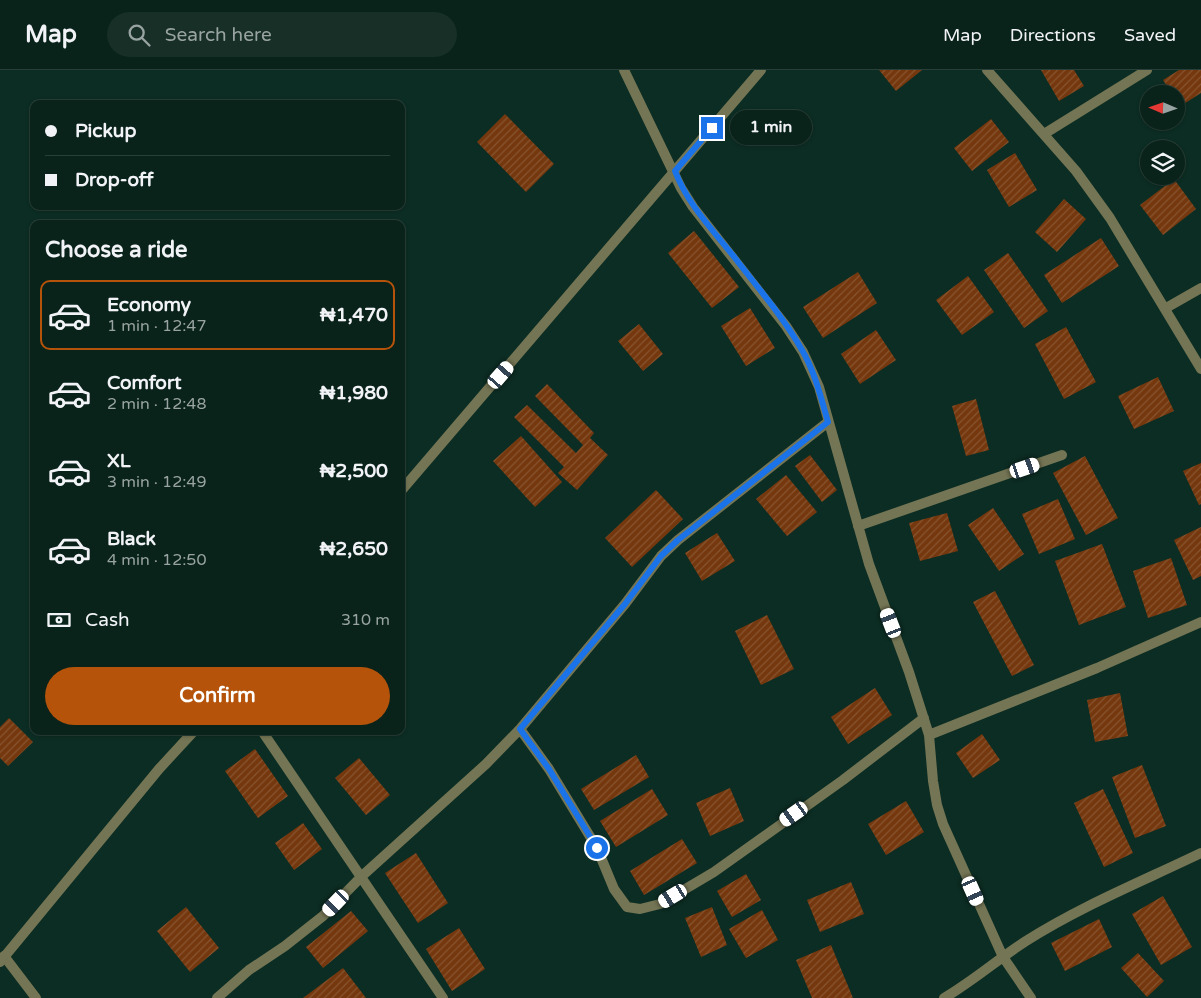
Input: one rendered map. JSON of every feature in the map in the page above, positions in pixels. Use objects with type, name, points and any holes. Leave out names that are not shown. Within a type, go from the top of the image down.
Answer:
[{"type":"street","points":[[624,70],[693,207],[735,258],[803,352],[818,387],[858,526],[924,718],[929,736],[933,781],[939,811],[1003,957],[1031,998]]},
{"type":"street","points":[[405,486],[761,70]]},
{"type":"street","points":[[987,70],[1044,134],[1110,218],[1166,308],[1201,369]]},
{"type":"street","points":[[1044,134],[1147,70]]},
{"type":"street","points":[[1166,308],[1201,288]]},
{"type":"street","points":[[217,998],[249,970],[285,946],[323,916],[362,876],[486,764],[520,729],[625,604],[661,556],[678,540],[828,422]]},
{"type":"street","points":[[858,526],[1062,456]]},
{"type":"street","points":[[929,736],[1088,671],[1201,622]]},
{"type":"street","points":[[520,729],[549,769],[597,848],[614,889],[627,908],[640,909],[660,904],[714,872],[842,780],[924,718]]},
{"type":"street","points":[[36,998],[2,959],[159,769],[190,735]]},
{"type":"street","points":[[265,735],[443,998]]},
{"type":"street","points":[[944,998],[970,983],[1027,940],[1201,853]]},
{"type":"building","points":[[879,70],[922,70],[896,91]]},
{"type":"building","points":[[1041,70],[1074,70],[1084,86],[1059,101]]},
{"type":"building","points":[[1179,70],[1201,70],[1201,93],[1185,103],[1185,85],[1166,85],[1163,80]]},
{"type":"building","points":[[505,114],[554,164],[526,192],[477,142]]},
{"type":"building","points":[[991,119],[1009,142],[972,171],[954,148]]},
{"type":"building","points":[[1015,153],[1037,190],[1009,207],[987,170]]},
{"type":"building","points":[[1166,185],[1178,185],[1196,209],[1163,235],[1140,205]]},
{"type":"building","points":[[1064,199],[1086,219],[1057,252],[1035,232]]},
{"type":"building","points":[[694,231],[739,287],[712,308],[668,253]]},
{"type":"building","points":[[1101,238],[1119,266],[1062,303],[1044,275]]},
{"type":"building","points":[[1008,253],[1048,311],[1024,328],[984,270]]},
{"type":"building","points":[[858,272],[877,303],[823,338],[803,307]]},
{"type":"building","points":[[968,276],[994,312],[962,335],[936,300]]},
{"type":"building","points":[[750,308],[775,348],[746,366],[721,326]]},
{"type":"building","points":[[639,324],[663,354],[643,371],[618,341]]},
{"type":"building","points":[[1066,327],[1096,382],[1064,399],[1035,344]]},
{"type":"building","points":[[876,330],[896,360],[860,384],[841,354]]},
{"type":"building","points":[[1158,377],[1174,411],[1134,429],[1118,396]]},
{"type":"building","points":[[547,384],[594,433],[590,438],[608,455],[577,490],[558,473],[564,467],[514,417],[527,405],[576,453],[583,445],[535,396]]},
{"type":"building","points":[[976,399],[989,450],[966,456],[952,406]]},
{"type":"building","points":[[521,436],[562,482],[535,507],[493,461]]},
{"type":"building","points":[[810,455],[837,490],[822,502],[795,466]]},
{"type":"building","points":[[1085,456],[1118,518],[1086,535],[1053,473]]},
{"type":"building","points":[[1201,463],[1201,504],[1199,505],[1183,471]]},
{"type":"building","points":[[786,475],[817,512],[787,536],[756,499]]},
{"type":"building","points":[[656,490],[683,519],[632,567],[605,538]]},
{"type":"building","points":[[1058,499],[1075,539],[1039,554],[1022,514]]},
{"type":"building","points":[[993,508],[1024,554],[999,571],[968,525]]},
{"type":"building","points":[[947,513],[958,551],[920,561],[909,523]]},
{"type":"building","points":[[1201,527],[1201,576],[1193,580],[1174,540]]},
{"type":"building","points":[[717,533],[735,561],[702,581],[685,553]]},
{"type":"building","points":[[1102,544],[1126,607],[1079,625],[1055,561]]},
{"type":"building","points":[[1171,558],[1187,605],[1148,618],[1133,571]]},
{"type":"building","points":[[995,591],[1034,665],[1012,676],[973,602]]},
{"type":"building","points":[[767,615],[794,669],[761,685],[735,631]]},
{"type":"building","points":[[875,688],[892,715],[848,744],[831,717]]},
{"type":"building","points":[[1120,693],[1128,736],[1095,742],[1087,700]]},
{"type":"building","points":[[9,718],[33,742],[8,766],[0,758],[0,727]]},
{"type":"building","points":[[982,734],[1000,760],[973,778],[956,753]]},
{"type":"building","points":[[255,749],[288,796],[258,818],[225,771]]},
{"type":"building","points":[[636,755],[649,777],[594,810],[581,789]]},
{"type":"building","points":[[359,758],[390,795],[366,815],[335,778]]},
{"type":"building","points":[[1142,765],[1166,826],[1135,838],[1112,777]]},
{"type":"building","points":[[730,788],[744,821],[710,836],[696,803]]},
{"type":"building","points":[[652,789],[668,815],[616,847],[600,821]]},
{"type":"building","points":[[1103,789],[1133,853],[1104,867],[1074,803]]},
{"type":"building","points":[[906,801],[924,832],[886,855],[868,824]]},
{"type":"building","points":[[303,823],[322,849],[294,870],[275,843]]},
{"type":"building","points":[[682,839],[697,863],[644,895],[630,871]]},
{"type":"building","points":[[416,853],[448,903],[418,923],[385,873]]},
{"type":"building","points":[[746,874],[761,900],[732,917],[717,891]]},
{"type":"building","points":[[851,882],[864,914],[820,932],[807,900]]},
{"type":"building","points":[[1163,896],[1192,947],[1161,965],[1132,914]]},
{"type":"building","points":[[186,907],[219,948],[190,972],[157,931]]},
{"type":"building","points":[[712,907],[727,945],[701,957],[685,918]]},
{"type":"building","points":[[762,910],[778,940],[746,958],[729,929]]},
{"type":"building","points":[[351,911],[368,931],[323,968],[306,947]]},
{"type":"building","points":[[1099,919],[1112,947],[1065,971],[1051,943]]},
{"type":"building","points":[[459,928],[485,969],[452,991],[426,949]]},
{"type":"building","points":[[831,945],[853,998],[812,998],[796,960]]},
{"type":"building","points":[[1138,953],[1164,981],[1147,997],[1121,968]]},
{"type":"building","points":[[343,968],[366,998],[303,998]]},
{"type":"route","points":[[597,848],[549,769],[520,729],[625,604],[661,556],[678,540],[828,422],[818,387],[803,352],[786,326],[735,258],[693,207],[681,188],[675,171],[712,128]]}]
